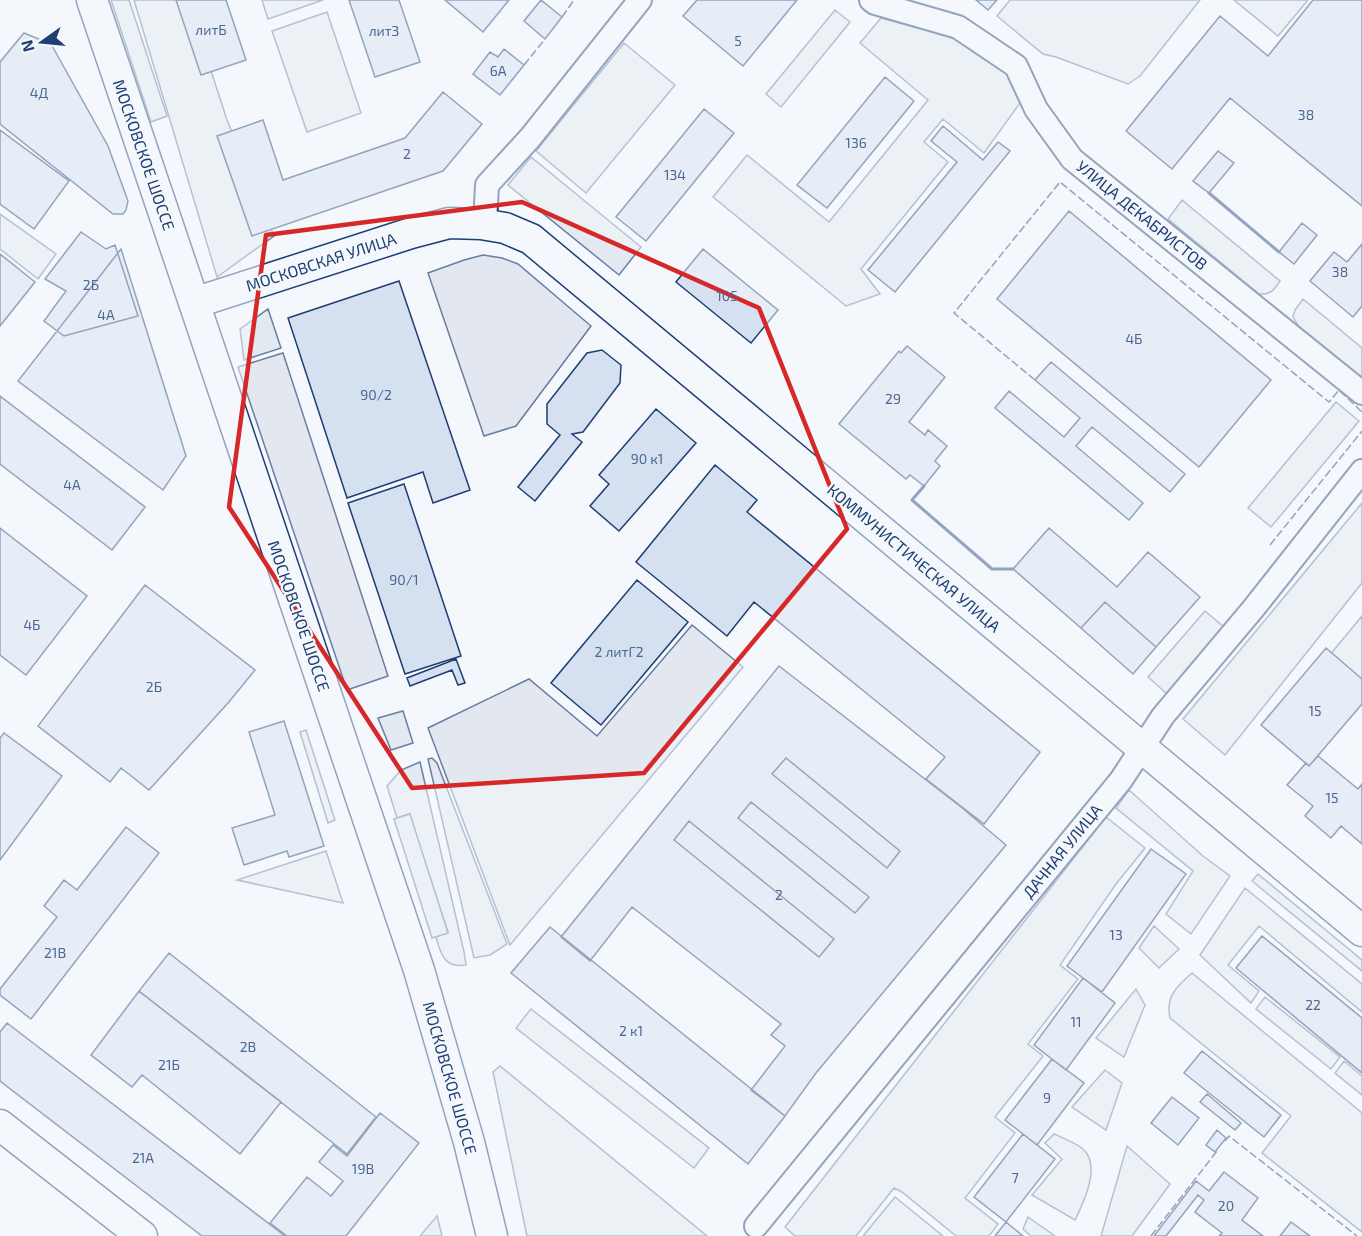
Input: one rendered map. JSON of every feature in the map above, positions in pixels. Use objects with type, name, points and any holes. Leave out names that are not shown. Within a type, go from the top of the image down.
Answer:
[{"type":"main road","name":"МОСКОВСКОЕ ШОССЕ","points":[[92,0],[419,970],[469,1142],[492,1236]]},
{"type":"main road","name":"МОСКОВСКАЯ УЛИЦА","points":[[194,303],[411,232],[449,223]]},
{"type":"main road","name":"КОММУНИСТИЧЕСКАЯ УЛИЦА","points":[[449,223],[485,224],[505,228],[531,239],[1362,932]]},
{"type":"main road","points":[[0,1125],[142,1236]]},
{"type":"street","points":[[485,224],[487,185],[530,138],[640,0]]},
{"type":"street","name":"УЛИЦА ДЕКАБРИСТОВ","points":[[874,1],[958,27],[1016,66],[1036,109],[1072,159],[1362,393]]},
{"type":"street","name":"ДАЧНАЯ УЛИЦА","points":[[756,1226],[1121,780],[1163,716],[1268,590],[1362,471]]},
{"type":"highlighted area","points":[[522,202],[759,308],[847,529],[644,773],[412,788],[229,507],[266,235]]},
{"type":"shaded area","points":[[111,0],[129,0],[167,116],[151,122]]},
{"type":"shaded area","points":[[134,0],[188,0],[227,120],[274,236],[217,277]]},
{"type":"shaded area","points":[[262,0],[323,0],[268,19]]},
{"type":"shaded area","points":[[1010,0],[1200,0],[1140,76],[1128,84],[1043,54],[997,16]]},
{"type":"shaded area","points":[[1234,0],[1308,0],[1278,36]]},
{"type":"shaded area","points":[[835,10],[850,22],[781,107],[766,94]]},
{"type":"shaded area","points":[[327,12],[361,113],[307,132],[272,31]]},
{"type":"shaded area","points":[[881,18],[952,37],[1008,71],[1020,103],[984,153],[943,119],[924,142],[948,162],[861,269],[880,294],[846,306],[713,197],[747,155],[829,222],[928,100],[860,43]]},
{"type":"shaded area","points":[[624,43],[675,85],[586,193],[536,151]]},
{"type":"shaded area","points":[[531,157],[641,247],[619,275],[508,185]]},
{"type":"shaded area","points":[[1182,200],[1280,281],[1274,289],[1266,294],[1259,294],[1168,219]]},
{"type":"shaded area","points":[[0,214],[56,254],[38,279],[0,249]]},
{"type":"shaded area","points":[[483,255],[502,258],[518,264],[591,326],[516,426],[484,436],[428,273]]},
{"type":"shaded area","points":[[1303,299],[1362,348],[1362,378],[1299,327],[1293,317]]},
{"type":"shaded area","points":[[268,309],[281,348],[244,360],[240,329]]},
{"type":"shaded area","points":[[283,353],[388,676],[347,690],[238,367]]},
{"type":"shaded area","points":[[1336,402],[1359,421],[1271,527],[1248,508]]},
{"type":"shaded area","points":[[1362,503],[1362,583],[1225,755],[1183,719]]},
{"type":"shaded area","points":[[1205,611],[1224,627],[1167,694],[1148,677]]},
{"type":"shaded area","points":[[1362,616],[1362,684],[1329,656]]},
{"type":"shaded area","points":[[692,625],[743,667],[510,945],[428,728],[529,679],[597,736]]},
{"type":"shaded area","points":[[403,711],[413,743],[391,750],[378,718]]},
{"type":"shaded area","points":[[306,730],[335,820],[328,823],[300,732]]},
{"type":"shaded area","points":[[432,758],[437,763],[507,944],[490,955],[474,958],[428,759]]},
{"type":"shaded area","points":[[420,762],[466,965],[448,962],[442,955],[436,937],[448,932],[409,814],[397,818],[387,786],[401,770]]},
{"type":"shaded area","points":[[1129,790],[1203,856],[1230,876],[1191,934],[1166,914],[1193,871],[1116,808]]},
{"type":"shaded area","points":[[410,814],[448,933],[432,938],[394,819]]},
{"type":"shaded area","points":[[1106,817],[1145,848],[1116,884],[1060,965],[1078,979],[1028,1044],[1043,1056],[995,1117],[1015,1133],[965,1198],[998,1224],[989,1236],[956,1236],[894,1188],[856,1236],[795,1236],[785,1227]]},
{"type":"shaded area","points":[[326,851],[343,903],[237,880]]},
{"type":"shaded area","points":[[1258,874],[1362,960],[1362,971],[1252,881]]},
{"type":"shaded area","points":[[1245,888],[1362,984],[1362,1012],[1259,926],[1228,965],[1259,991],[1251,1003],[1200,955]]},
{"type":"shaded area","points":[[1154,926],[1179,949],[1159,968],[1139,948]]},
{"type":"shaded area","points":[[1192,973],[1362,1113],[1362,1232],[1262,1153],[1291,1116],[1170,1018],[1171,998],[1177,987]]},
{"type":"shaded area","points":[[1136,989],[1145,1005],[1124,1057],[1096,1038]]},
{"type":"shaded area","points":[[1265,997],[1340,1057],[1331,1069],[1256,1009]]},
{"type":"shaded area","points":[[531,1009],[709,1148],[694,1168],[516,1028]]},
{"type":"shaded area","points":[[1344,1061],[1362,1076],[1362,1095],[1335,1073]]},
{"type":"shaded area","points":[[500,1066],[707,1236],[527,1236],[493,1072]]},
{"type":"shaded area","points":[[1105,1070],[1122,1083],[1106,1130],[1072,1107]]},
{"type":"shaded area","points":[[1054,1134],[1083,1149],[1091,1165],[1089,1184],[1075,1220],[1032,1195],[1062,1159],[1045,1143]]},
{"type":"shaded area","points":[[1127,1146],[1170,1184],[1132,1236],[1101,1236]]},
{"type":"shaded area","points":[[895,1197],[943,1236],[863,1236]]},
{"type":"shaded area","points":[[437,1216],[442,1236],[420,1236]]},
{"type":"shaded area","points":[[1028,1217],[1055,1236],[1031,1236],[1023,1229]]},
{"type":"building","points":[[176,0],[226,0],[246,60],[201,75]]},
{"type":"building","points":[[349,0],[399,0],[420,62],[375,77]]},
{"type":"building","points":[[445,0],[509,0],[483,32]]},
{"type":"building","points":[[541,0],[562,17],[545,39],[524,21]]},
{"type":"building","points":[[697,0],[797,0],[743,66],[683,16]]},
{"type":"building","points":[[976,0],[997,0],[988,10]]},
{"type":"building","points":[[1313,0],[1362,0],[1362,206],[1230,98],[1172,169],[1126,131],[1220,16],[1268,56]]},
{"type":"building","points":[[24,33],[51,44],[108,146],[128,201],[123,214],[113,214],[0,124],[0,62]]},
{"type":"building","points":[[504,49],[524,65],[500,95],[473,74],[490,52],[498,57]]},
{"type":"building","points":[[885,77],[914,101],[827,208],[797,185]]},
{"type":"building","points":[[443,92],[482,124],[443,171],[252,236],[217,136],[263,120],[283,180],[405,138]]},
{"type":"building","points":[[704,109],[734,133],[646,241],[616,217]]},
{"type":"building","points":[[943,126],[983,160],[998,142],[1010,151],[895,292],[868,270],[957,162],[931,141]]},
{"type":"building","points":[[0,130],[69,181],[34,229],[0,204]]},
{"type":"building","points":[[1218,151],[1234,163],[1209,193],[1193,181]]},
{"type":"building","points":[[1069,211],[1271,380],[1199,467],[997,299]]},
{"type":"building","points":[[1302,223],[1317,235],[1294,264],[1279,252]]},
{"type":"building","points":[[81,232],[106,249],[115,245],[138,316],[64,336],[44,321],[66,291],[45,279]]},
{"type":"building","points":[[1362,244],[1362,306],[1353,317],[1310,281],[1334,252],[1347,262]]},
{"type":"building","points":[[121,249],[186,456],[163,490],[18,381]]},
{"type":"building","points":[[703,249],[778,310],[751,343],[676,282]]},
{"type":"building","points":[[0,254],[35,282],[0,326]]},
{"type":"building","points":[[399,281],[470,490],[433,503],[423,472],[347,498],[288,318]]},
{"type":"building","points":[[907,346],[945,377],[909,422],[925,435],[928,430],[947,446],[935,461],[940,466],[924,486],[910,475],[906,479],[839,424],[899,351],[901,353]]},
{"type":"building","points":[[602,350],[621,365],[620,383],[583,432],[572,434],[582,442],[535,501],[518,487],[560,435],[547,424],[547,404],[587,353]]},
{"type":"building","points":[[1051,362],[1185,474],[1170,492],[1092,427],[1076,446],[1143,503],[1129,520],[995,408],[1009,391],[1064,437],[1080,418],[1035,380]]},
{"type":"building","points":[[0,396],[145,507],[112,550],[0,464]]},
{"type":"building","points":[[656,409],[696,443],[619,531],[590,506],[609,484],[599,475]]},
{"type":"building","points":[[715,465],[757,500],[747,512],[1040,752],[984,824],[926,779],[945,757],[754,602],[727,636],[636,562]]},
{"type":"building","points":[[404,484],[461,656],[405,674],[348,503]]},
{"type":"building","points":[[0,528],[87,596],[26,675],[0,655]]},
{"type":"building","points":[[1049,528],[1117,587],[1148,552],[1200,597],[1156,647],[1105,602],[1081,628],[1013,569]]},
{"type":"building","points":[[637,580],[688,622],[601,725],[551,683]]},
{"type":"building","points":[[145,585],[255,670],[149,790],[121,768],[110,782],[38,726]]},
{"type":"building","points":[[1105,602],[1156,647],[1133,674],[1081,628]]},
{"type":"building","points":[[1326,648],[1362,679],[1362,704],[1309,766],[1261,725]]},
{"type":"building","points":[[456,659],[465,683],[458,685],[452,670],[410,686],[407,678]]},
{"type":"building","points":[[779,666],[961,807],[1006,845],[816,1073],[785,1116],[751,1090],[785,1046],[771,1035],[781,1024],[632,907],[590,961],[561,937]]},
{"type":"building","points":[[284,721],[324,846],[289,857],[287,851],[244,865],[232,828],[275,815],[249,732]]},
{"type":"building","points":[[4,733],[62,776],[0,860],[0,738]]},
{"type":"building","points":[[1318,756],[1358,789],[1362,784],[1362,844],[1341,826],[1331,838],[1305,816],[1313,806],[1287,785],[1306,763],[1309,766]]},
{"type":"building","points":[[786,758],[900,851],[887,868],[772,774]]},
{"type":"building","points":[[751,802],[869,897],[855,913],[738,818]]},
{"type":"building","points":[[689,821],[834,939],[819,957],[674,840]]},
{"type":"building","points":[[126,827],[159,853],[31,1019],[0,995],[0,989],[57,917],[44,906],[64,880],[77,890]]},
{"type":"building","points":[[1151,849],[1186,874],[1102,992],[1067,966]]},
{"type":"building","points":[[550,927],[785,1116],[748,1164],[511,973]]},
{"type":"building","points":[[1262,936],[1362,1018],[1362,1073],[1236,968]]},
{"type":"building","points":[[169,953],[376,1117],[347,1154],[139,991]]},
{"type":"building","points":[[1083,978],[1115,1003],[1066,1070],[1034,1045]]},
{"type":"building","points":[[139,991],[281,1102],[240,1154],[142,1075],[132,1087],[91,1055]]},
{"type":"building","points":[[7,1023],[285,1236],[202,1236],[0,1081],[0,1032]]},
{"type":"building","points":[[1202,1051],[1281,1115],[1264,1137],[1184,1073]]},
{"type":"building","points":[[1052,1059],[1084,1083],[1037,1145],[1005,1120]]},
{"type":"building","points":[[1207,1094],[1241,1123],[1235,1130],[1200,1102]]},
{"type":"building","points":[[1172,1097],[1199,1118],[1178,1145],[1151,1123]]},
{"type":"building","points":[[380,1113],[419,1143],[346,1236],[287,1236],[270,1223],[307,1177],[331,1196],[343,1181],[319,1162],[333,1145],[347,1156]]},
{"type":"building","points":[[1217,1130],[1226,1138],[1215,1152],[1206,1145]]},
{"type":"building","points":[[1023,1134],[1055,1159],[1006,1222],[974,1197]]},
{"type":"building","points":[[1224,1172],[1258,1198],[1242,1220],[1263,1236],[1219,1236],[1222,1233],[1195,1212],[1204,1200],[1198,1195],[1166,1236],[1154,1236],[1196,1181],[1209,1191]]},
{"type":"building","points":[[1006,1222],[1023,1236],[995,1236]]},
{"type":"building","points":[[1291,1222],[1310,1236],[1280,1236]]},
{"type":"fence","points":[[562,17],[574,0]]},
{"type":"fence","points":[[524,65],[545,39]]},
{"type":"fence","points":[[1035,380],[954,313],[1060,182],[1329,402],[1339,390],[1362,412]]},
{"type":"fence","points":[[1270,545],[1362,431]]},
{"type":"fence","points":[[1225,1141],[1229,1136],[1357,1236]]},
{"type":"fence","points":[[1151,1236],[1217,1151]]},
{"type":"wall","points":[[1209,193],[1279,252]]},
{"type":"wall","points":[[924,486],[912,500],[992,569],[1013,569]]}]
